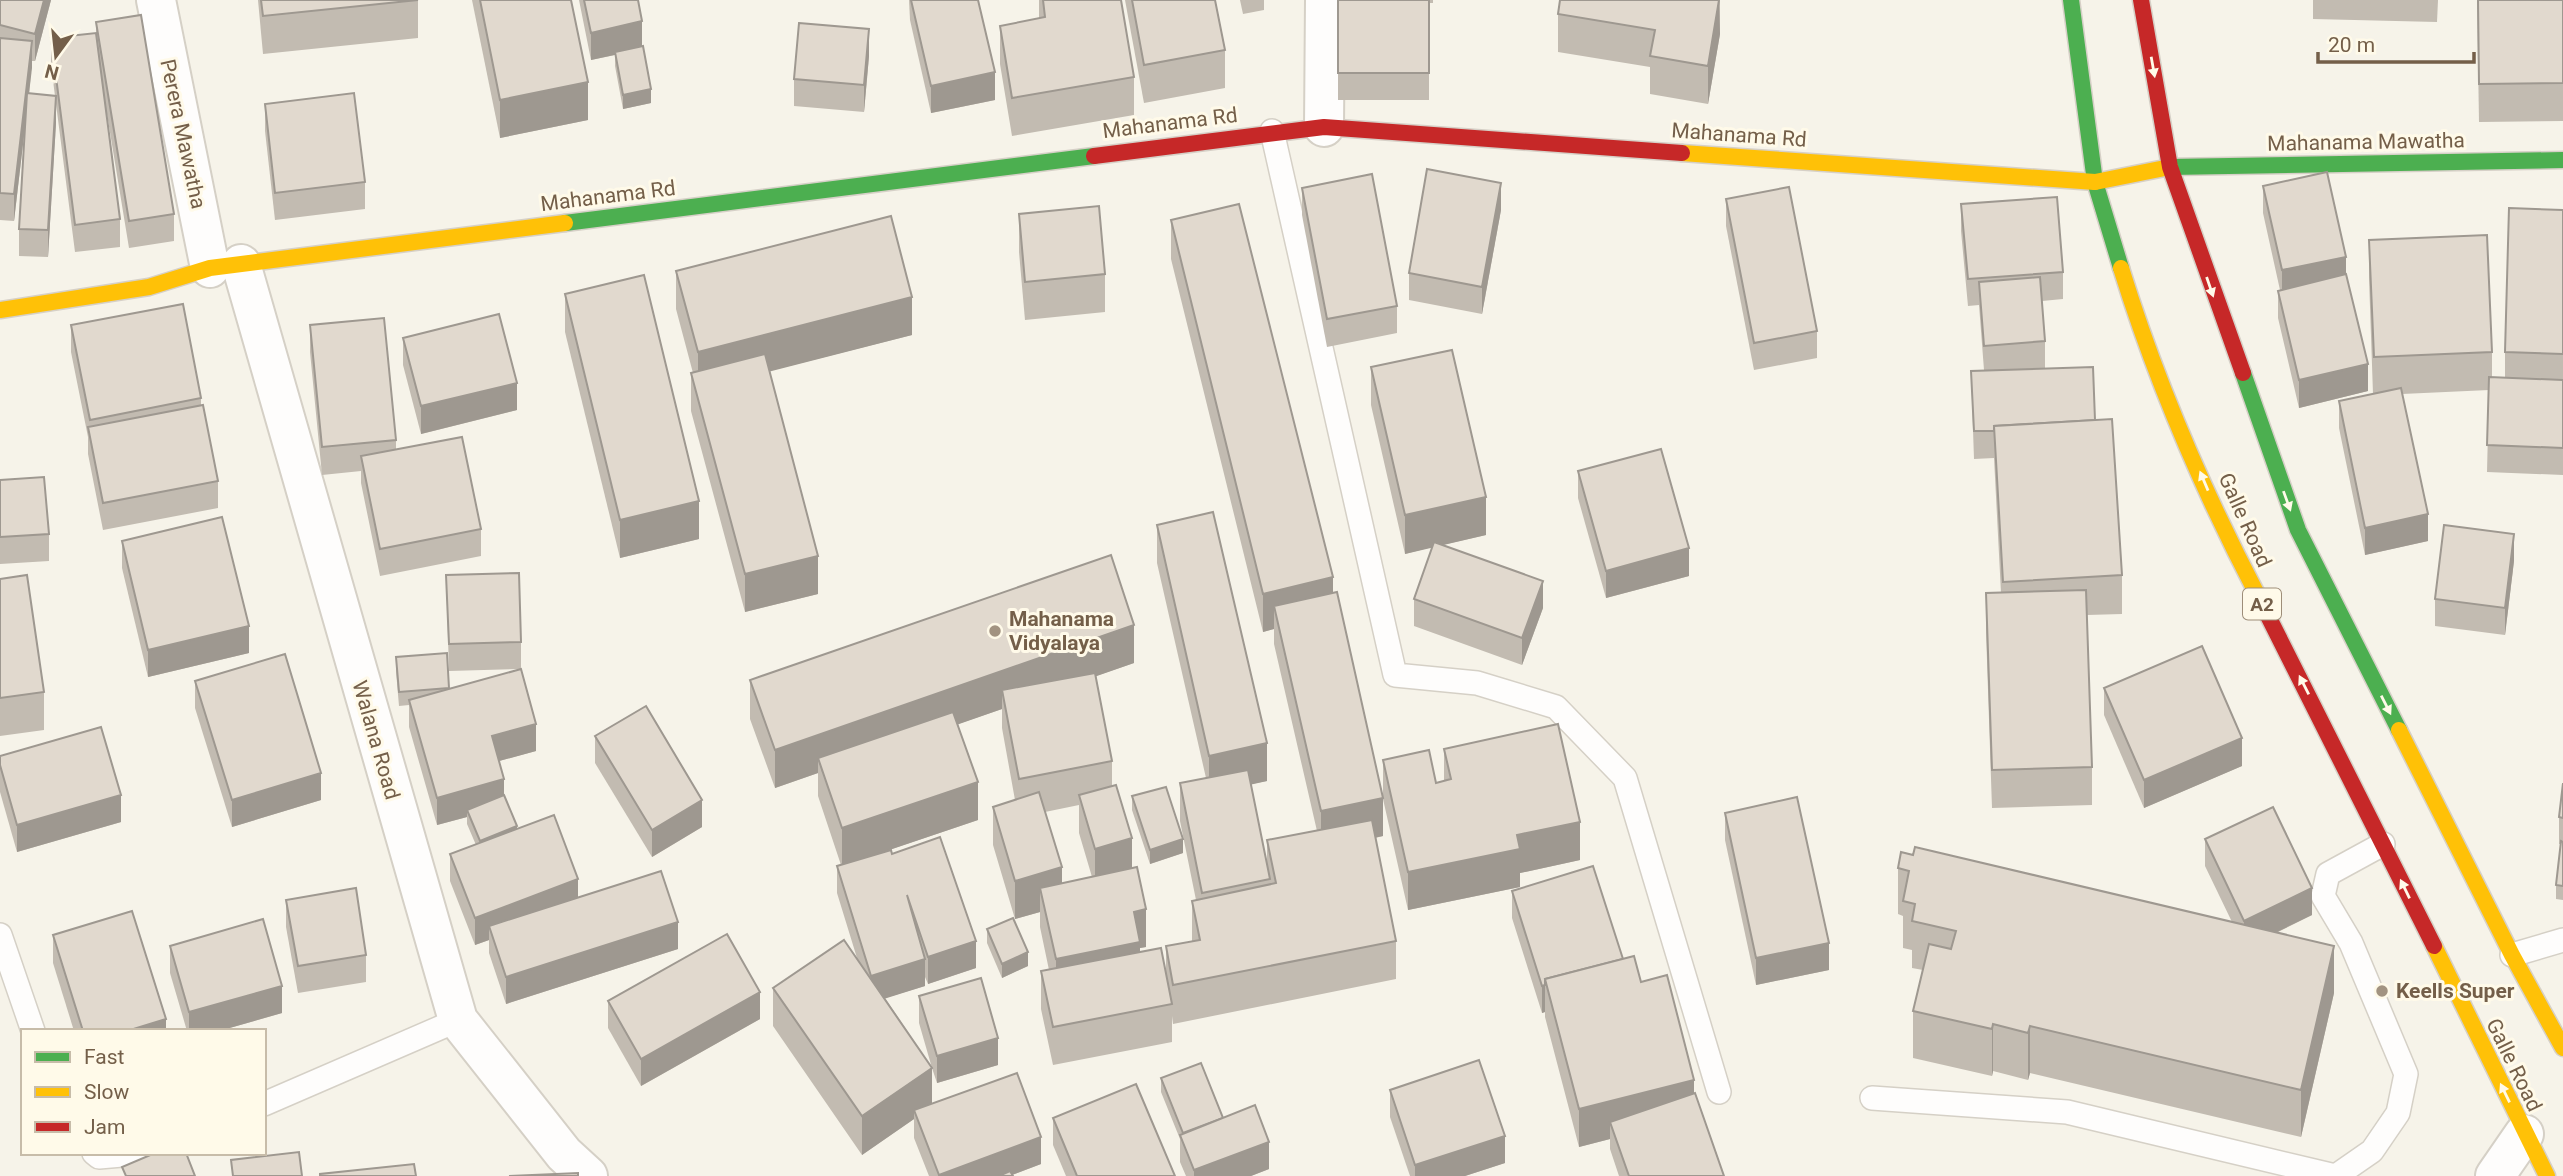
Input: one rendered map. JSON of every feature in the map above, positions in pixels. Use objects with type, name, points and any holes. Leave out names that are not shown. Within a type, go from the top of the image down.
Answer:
[{"type":"main road","name":"Galle Road","points":[[2071,0],[2095,182],[2145,344],[2238,558],[2547,1176]]},
{"type":"main road","name":"Galle Road","points":[[2141,0],[2170,167],[2298,530],[2512,955],[2563,1048]]},
{"type":"main road","name":"Mahanama Rd","points":[[0,310],[149,287],[235,265],[1272,131],[1324,127],[2095,182],[2170,167]]},
{"type":"main road","name":"Mahanama Mawatha","points":[[2170,167],[2563,160]]},
{"type":"street","name":"Perera Mawatha","points":[[156,0],[235,265]]},
{"type":"street","points":[[1324,127],[1325,0]]},
{"type":"street","name":"Walana Road","points":[[235,265],[458,1020],[564,1154],[588,1176]]},
{"type":"street","points":[[2495,1176],[2524,1134]]},
{"type":"lane","points":[[1272,131],[1395,675],[1477,683],[1556,708],[1625,778],[1719,1093]]},
{"type":"lane","points":[[1871,1098],[2067,1112],[2335,1176],[2372,1151],[2398,1113],[2406,1074],[2351,943],[2323,896],[2328,874],[2383,844]]},
{"type":"lane","points":[[0,935],[32,1029]]},
{"type":"lane","points":[[2512,955],[2563,940]]},
{"type":"lane","points":[[266,1103],[458,1020]]},
{"type":"lane","points":[[96,1155],[122,1155]]},
{"type":"building","points":[[0,0],[44,0],[35,34],[0,25]]},
{"type":"building","points":[[261,0],[418,0],[263,16]]},
{"type":"building","points":[[480,0],[571,0],[588,82],[500,100]]},
{"type":"building","points":[[584,0],[638,0],[642,21],[591,33]]},
{"type":"building","points":[[911,0],[978,0],[995,72],[931,86]]},
{"type":"building","points":[[1043,0],[1121,0],[1134,77],[1012,98],[1000,26],[1045,17]]},
{"type":"building","points":[[1132,0],[1215,0],[1225,50],[1144,65]]},
{"type":"building","points":[[1338,0],[1429,0],[1429,73],[1338,73]]},
{"type":"building","points":[[1560,0],[1719,0],[1708,66],[1650,56],[1655,30],[1558,14]]},
{"type":"building","points":[[2478,0],[2563,0],[2563,83],[2479,84]]},
{"type":"building","points":[[141,15],[174,214],[129,221],[96,22]]},
{"type":"building","points":[[799,23],[869,29],[864,85],[794,79]]},
{"type":"building","points":[[96,33],[120,219],[75,225],[51,38]]},
{"type":"building","points":[[0,38],[32,41],[14,194],[0,193]]},
{"type":"building","points":[[643,46],[651,89],[623,95],[615,52]]},
{"type":"building","points":[[27,93],[56,96],[48,230],[19,229]]},
{"type":"building","points":[[354,93],[365,182],[275,193],[265,104]]},
{"type":"building","points":[[1427,169],[1501,183],[1482,287],[1409,273]]},
{"type":"building","points":[[2327,172],[2346,257],[2282,270],[2263,186]]},
{"type":"building","points":[[1372,174],[1397,306],[1327,319],[1302,188]]},
{"type":"building","points":[[1789,187],[1817,331],[1754,343],[1726,199]]},
{"type":"building","points":[[2057,197],[2063,272],[1968,279],[1961,204]]},
{"type":"building","points":[[1239,204],[1333,577],[1263,594],[1171,220]]},
{"type":"building","points":[[1099,206],[1105,274],[1025,282],[1019,214]]},
{"type":"building","points":[[2509,208],[2563,210],[2563,354],[2505,352]]},
{"type":"building","points":[[891,216],[912,297],[698,352],[676,271]]},
{"type":"building","points":[[2487,235],[2492,352],[2374,357],[2369,240]]},
{"type":"building","points":[[2346,274],[2368,364],[2299,380],[2278,291]]},
{"type":"building","points":[[644,275],[699,501],[620,520],[565,294]]},
{"type":"building","points":[[2040,277],[2045,341],[1984,346],[1979,282]]},
{"type":"building","points":[[183,304],[201,398],[90,420],[71,325]]},
{"type":"building","points":[[499,314],[517,383],[421,406],[403,338]]},
{"type":"building","points":[[384,318],[396,440],[322,447],[310,325]]},
{"type":"building","points":[[1452,350],[1486,497],[1405,515],[1371,367]]},
{"type":"building","points":[[765,354],[818,556],[745,574],[691,373]]},
{"type":"building","points":[[2093,367],[2095,420],[1994,426],[1994,431],[1974,431],[1971,371]]},
{"type":"building","points":[[2489,377],[2563,380],[2563,448],[2487,445]]},
{"type":"building","points":[[2401,388],[2428,514],[2365,528],[2339,401]]},
{"type":"building","points":[[203,405],[218,481],[103,503],[88,427]]},
{"type":"building","points":[[2112,419],[2122,575],[2003,582],[1994,426]]},
{"type":"building","points":[[462,437],[481,529],[380,549],[361,456]]},
{"type":"building","points":[[1661,449],[1689,548],[1606,571],[1578,471]]},
{"type":"building","points":[[44,477],[49,534],[0,537],[0,480]]},
{"type":"building","points":[[1213,512],[1267,743],[1209,756],[1157,525]]},
{"type":"building","points":[[222,517],[249,626],[148,650],[122,541]]},
{"type":"building","points":[[2444,525],[2514,534],[2505,608],[2435,599]]},
{"type":"building","points":[[1434,542],[1543,581],[1522,638],[1414,599]]},
{"type":"building","points":[[1111,555],[1134,625],[775,750],[750,680]]},
{"type":"building","points":[[519,573],[521,642],[449,644],[446,575]]},
{"type":"building","points":[[27,575],[44,692],[0,698],[0,579]]},
{"type":"building","points":[[2086,590],[2092,767],[1992,770],[1986,593]]},
{"type":"building","points":[[1337,592],[1383,798],[1321,811],[1274,606]]},
{"type":"building","points":[[2202,646],[2242,738],[2144,780],[2104,688]]},
{"type":"building","points":[[447,653],[449,688],[399,692],[396,657]]},
{"type":"building","points":[[285,654],[321,773],[232,800],[195,681]]},
{"type":"building","points":[[521,669],[536,724],[492,736],[504,779],[437,798],[409,700]]},
{"type":"building","points":[[1095,673],[1112,761],[1019,779],[1002,690]]},
{"type":"building","points":[[646,706],[702,800],[652,830],[595,736]]},
{"type":"building","points":[[953,712],[978,782],[842,828],[818,758]]},
{"type":"building","points":[[1558,724],[1580,822],[1517,835],[1520,849],[1408,872],[1383,760],[1429,750],[1436,783],[1451,779],[1444,749]]},
{"type":"building","points":[[101,727],[121,795],[17,825],[0,765],[0,756]]},
{"type":"building","points":[[1248,770],[1270,879],[1202,893],[1180,783]]},
{"type":"building","points":[[2563,783],[2563,818],[2559,817]]},
{"type":"building","points":[[1116,785],[1132,838],[1095,849],[1079,795]]},
{"type":"building","points":[[1166,787],[1183,839],[1150,850],[1132,796]]},
{"type":"building","points":[[1039,792],[1062,867],[1015,881],[993,807]]},
{"type":"building","points":[[504,795],[517,826],[480,841],[467,810]]},
{"type":"building","points":[[1797,797],[1829,943],[1756,958],[1725,813]]},
{"type":"building","points":[[2273,807],[2312,888],[2244,921],[2205,839]]},
{"type":"building","points":[[554,815],[578,879],[475,918],[450,854]]},
{"type":"building","points":[[1372,820],[1396,941],[1173,985],[1166,946],[1200,940],[1192,901],[1276,883],[1267,840]]},
{"type":"building","points":[[940,837],[976,941],[928,957],[907,895],[925,959],[871,976],[837,866],[891,850],[892,854]]},
{"type":"building","points":[[2561,841],[2563,842],[2563,886],[2556,885]]},
{"type":"building","points":[[1915,847],[2334,946],[2301,1090],[2030,1026],[2028,1033],[1993,1024],[1992,1029],[1913,1011],[1929,944],[1951,949],[1956,931],[1912,921],[1915,904],[1903,901],[1909,871],[1898,868],[1901,852],[1913,855]]},
{"type":"building","points":[[1593,866],[1623,959],[1545,979],[1545,985],[1542,986],[1512,891]]},
{"type":"building","points":[[1137,867],[1146,909],[1134,912],[1140,942],[1056,959],[1040,888]]},
{"type":"building","points":[[661,871],[678,922],[506,977],[489,926]]},
{"type":"building","points":[[356,888],[366,955],[298,966],[286,900]]},
{"type":"building","points":[[132,911],[166,1019],[134,1029],[82,1029],[53,935]]},
{"type":"building","points":[[1013,918],[1028,952],[1002,964],[987,929]]},
{"type":"building","points":[[263,919],[282,986],[189,1012],[170,946]]},
{"type":"building","points":[[727,934],[760,992],[641,1059],[608,1001]]},
{"type":"building","points":[[844,940],[932,1068],[862,1116],[773,988]]},
{"type":"building","points":[[1161,948],[1172,1004],[1053,1027],[1041,971]]},
{"type":"building","points":[[1634,956],[1641,982],[1667,975],[1694,1080],[1579,1109],[1545,979]]},
{"type":"building","points":[[981,978],[998,1038],[937,1056],[919,996]]},
{"type":"building","points":[[1479,1060],[1505,1136],[1415,1165],[1390,1090]]},
{"type":"building","points":[[1201,1063],[1223,1118],[1183,1133],[1161,1078]]},
{"type":"building","points":[[1017,1073],[1041,1137],[939,1175],[914,1110]]},
{"type":"building","points":[[1136,1084],[1175,1176],[1077,1176],[1053,1118]]},
{"type":"building","points":[[1695,1093],[1724,1176],[1629,1176],[1610,1122]]},
{"type":"building","points":[[1255,1105],[1269,1142],[1194,1170],[1180,1135]]},
{"type":"building","points":[[299,1152],[302,1176],[233,1176],[231,1160]]},
{"type":"building","points":[[150,1155],[187,1155],[195,1176],[126,1176],[122,1167]]},
{"type":"building","points":[[414,1164],[416,1176],[320,1176],[320,1174]]},
{"type":"building","points":[[1010,1171],[1013,1176],[999,1176]]},
{"type":"building","points":[[578,1173],[578,1176],[509,1176]]},
{"type":"traffic: fast","points":[[2071,0],[2095,182],[2121,268]]},
{"type":"traffic: fast","points":[[565,223],[1094,156]]},
{"type":"traffic: fast","points":[[2170,167],[2563,160]]},
{"type":"traffic: fast","points":[[2243,373],[2298,530],[2399,730]]},
{"type":"traffic: slow","points":[[1682,153],[2095,182]]},
{"type":"traffic: slow","points":[[2095,182],[2170,167]]},
{"type":"traffic: slow","points":[[0,310],[149,287],[210,268],[565,223]]},
{"type":"traffic: slow","points":[[2121,268],[2182,436],[2259,598]]},
{"type":"traffic: slow","points":[[2399,730],[2512,955],[2563,1048]]},
{"type":"traffic: slow","points":[[2434,946],[2547,1176]]},
{"type":"traffic: jam","points":[[2141,0],[2170,167],[2243,373]]},
{"type":"traffic: jam","points":[[1094,156],[1324,127],[1682,153]]},
{"type":"traffic: jam","points":[[2259,598],[2434,946]]},
{"type":"place","name":"Mahanama Vidyalaya","points":[[995,631]]},
{"type":"place","name":"Keells Super","points":[[2382,991]]}]
